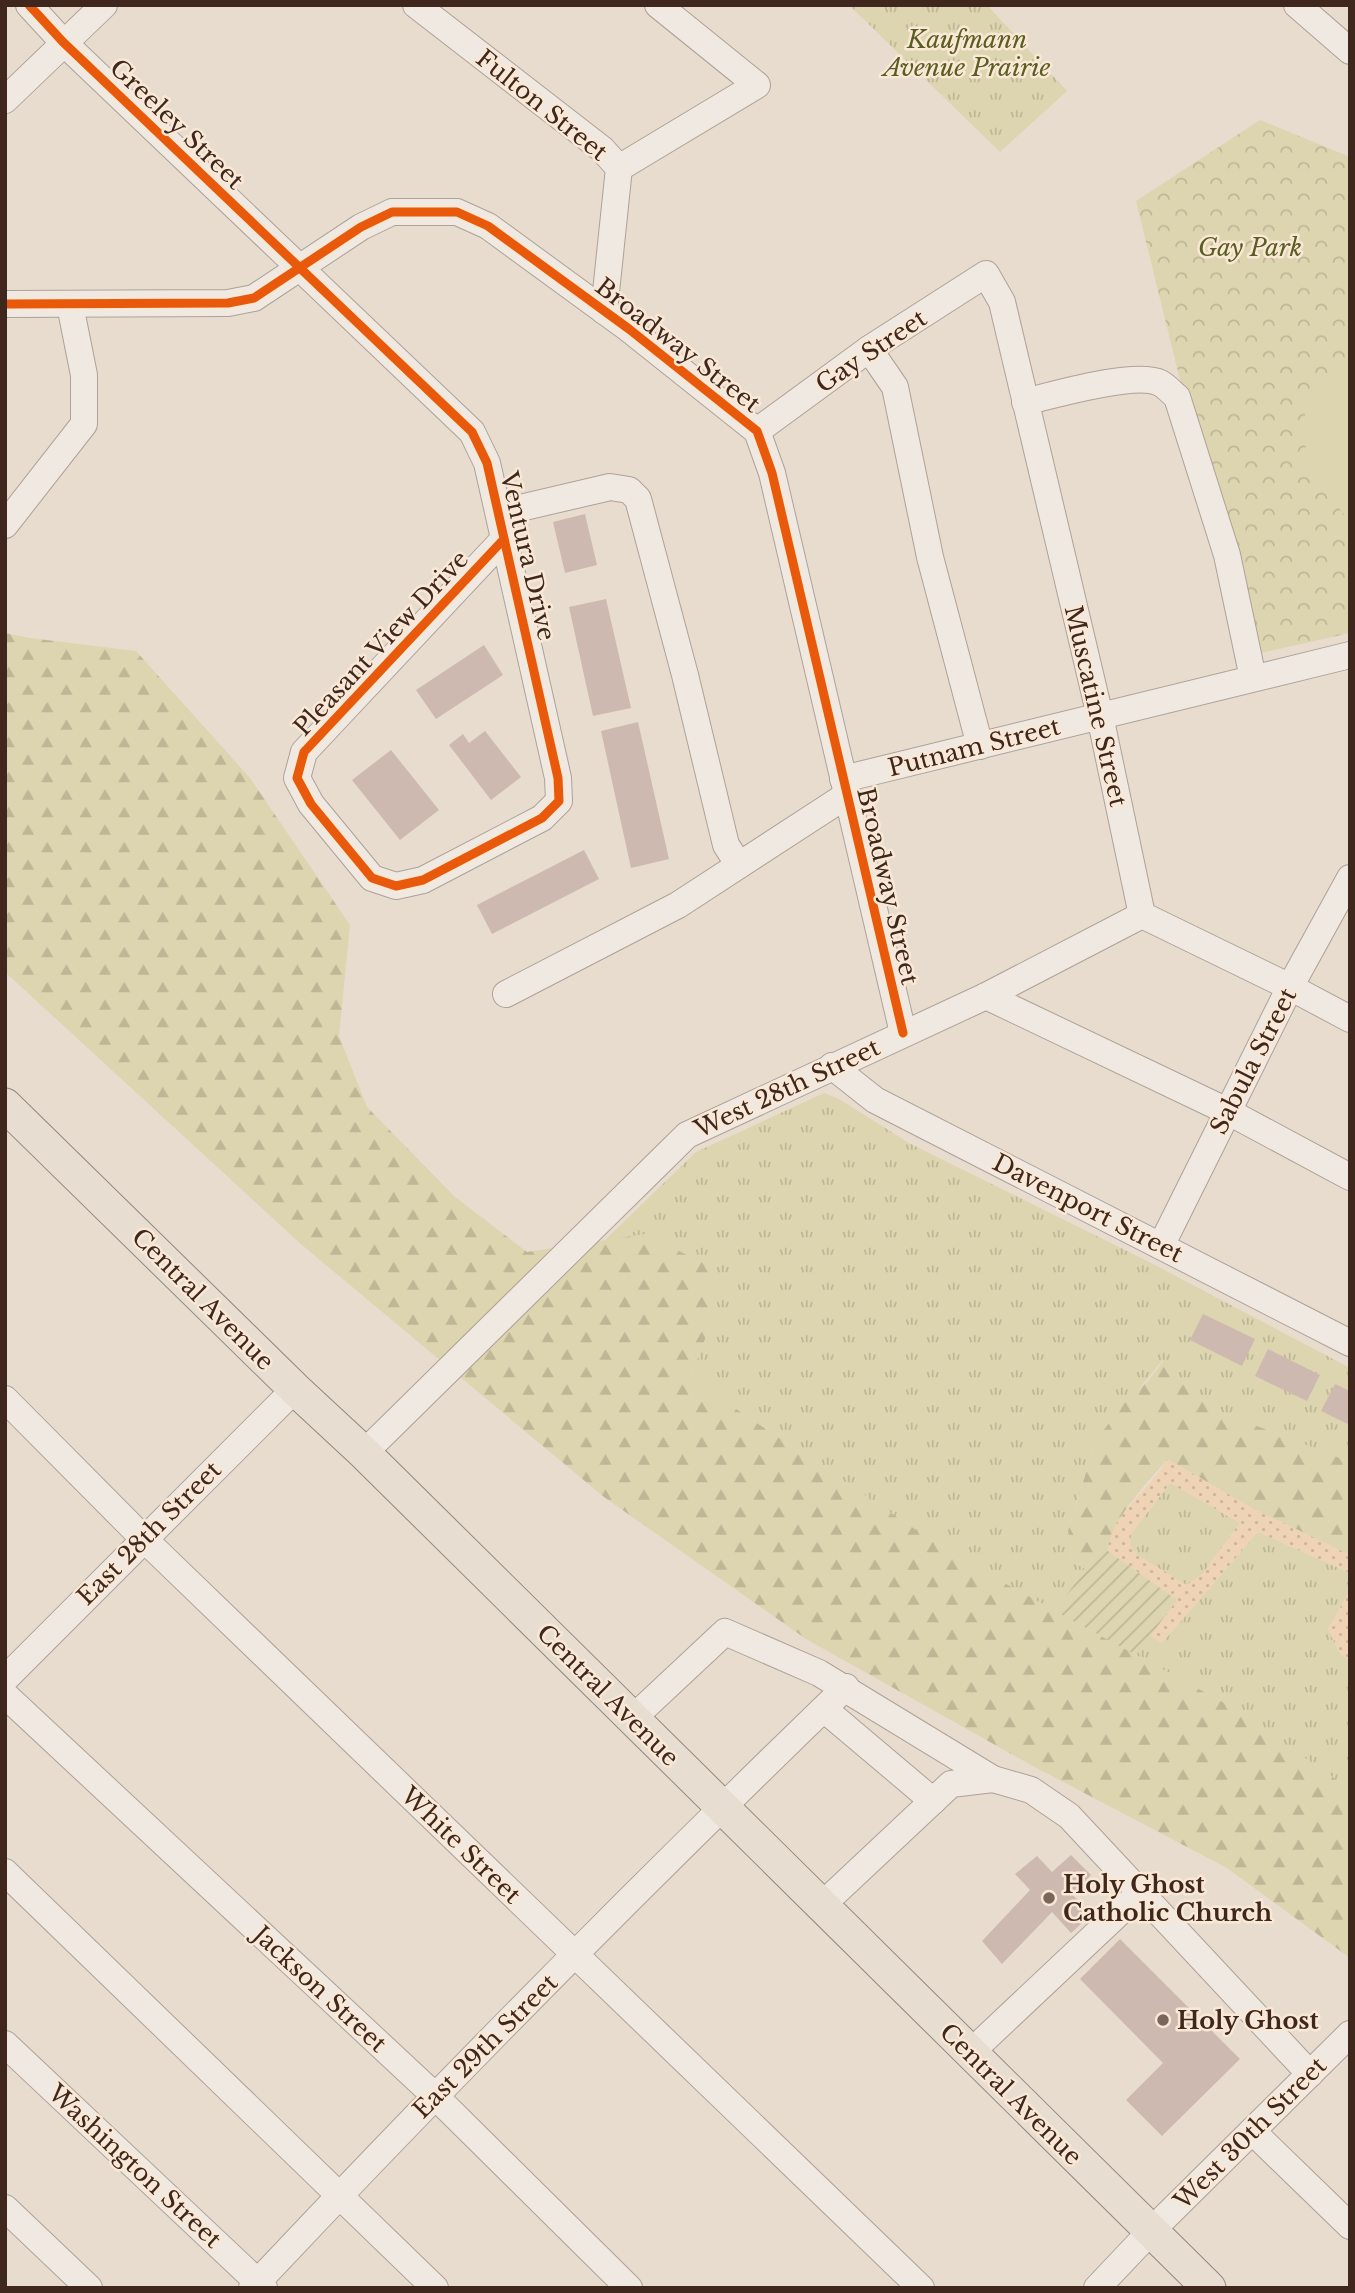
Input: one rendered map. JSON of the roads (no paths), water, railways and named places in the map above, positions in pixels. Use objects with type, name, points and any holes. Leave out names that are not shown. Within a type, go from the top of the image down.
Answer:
[{"type":"main road","name":"Central Avenue","points":[[5,1105],[364,1453],[1209,2288]]},
{"type":"street","name":"Greeley Street","points":[[29,5],[63,42],[300,269]]},
{"type":"street","points":[[5,100],[104,5]]},
{"type":"street","name":"Fulton Street","points":[[416,5],[602,149],[619,168],[604,311]]},
{"type":"street","points":[[619,168],[757,85],[658,5]]},
{"type":"street","points":[[1297,5],[1350,51]]},
{"type":"street","name":"Broadway Street","points":[[5,304],[228,303],[254,298],[361,227],[393,212],[457,212],[488,226],[604,311],[757,431],[772,473],[903,1033]]},
{"type":"street","name":"Ventura Drive","points":[[300,269],[472,432],[487,463],[499,513],[558,778],[559,800]]},
{"type":"street","name":"Gay Street","points":[[757,431],[869,349],[986,274]]},
{"type":"street","name":"Muscatine Street","points":[[986,274],[1002,302],[1100,716],[1142,915]]},
{"type":"street","points":[[5,525],[84,424],[84,375],[70,305]]},
{"type":"street","points":[[869,349],[895,387],[930,557],[980,746]]},
{"type":"street","points":[[1025,401],[1131,380],[1159,382],[1177,397],[1227,555],[1253,678]]},
{"type":"street","points":[[499,513],[610,487],[629,490],[638,499],[685,675],[726,845],[739,865]]},
{"type":"street","name":"Pleasant View Drive","points":[[504,539],[304,752],[297,778],[311,804],[372,878],[396,886],[423,880],[542,818],[559,800]]},
{"type":"street","name":"Putnam Street","points":[[506,994],[678,905],[739,865],[845,787],[980,746],[1350,654]]},
{"type":"street","name":"Sabula Street","points":[[1161,1246],[1290,987],[1350,878]]},
{"type":"street","points":[[1142,915],[1350,1019]]},
{"type":"street","name":"West 28th Street","points":[[364,1453],[687,1135],[986,996],[1142,915]]},
{"type":"street","points":[[986,996],[1227,1111],[1350,1177]]},
{"type":"street","name":"Davenport Street","points":[[832,1066],[876,1100],[1350,1343]]},
{"type":"street","name":"East 28th Street","points":[[5,1679],[143,1538],[295,1389]]},
{"type":"street","name":"White Street","points":[[5,1399],[143,1538],[921,2288]]},
{"type":"street","points":[[632,1719],[725,1632],[819,1673],[993,1779],[1031,1790],[1069,1816],[1310,2074]]},
{"type":"street","name":"East 29th Street","points":[[258,2286],[434,2095],[721,1807],[846,1688]]},
{"type":"street","name":"Jackson Street","points":[[5,1695],[434,2095],[629,2288]]},
{"type":"street","points":[[824,1709],[933,1801]]},
{"type":"street","points":[[821,1906],[951,1784],[993,1779]]},
{"type":"street","points":[[5,1872],[435,2288]]},
{"type":"street","points":[[970,2053],[1140,1892]]},
{"type":"street","name":"West 30th Street","points":[[1097,2288],[1350,2034]]},
{"type":"street","name":"Washington Street","points":[[5,2044],[258,2286]]},
{"type":"street","points":[[1252,2131],[1350,2226]]},
{"type":"street","points":[[5,2208],[89,2288]]},
{"type":"place","name":"Holy Ghost Catholic Church","points":[[1049,1898]]},
{"type":"place","name":"Holy Ghost","points":[[1163,2020]]},
{"type":"park label","name":"Kaufmann Avenue Prairie","points":[[967,53]]},
{"type":"park label","name":"Gay Park","points":[[1250,247]]}]
